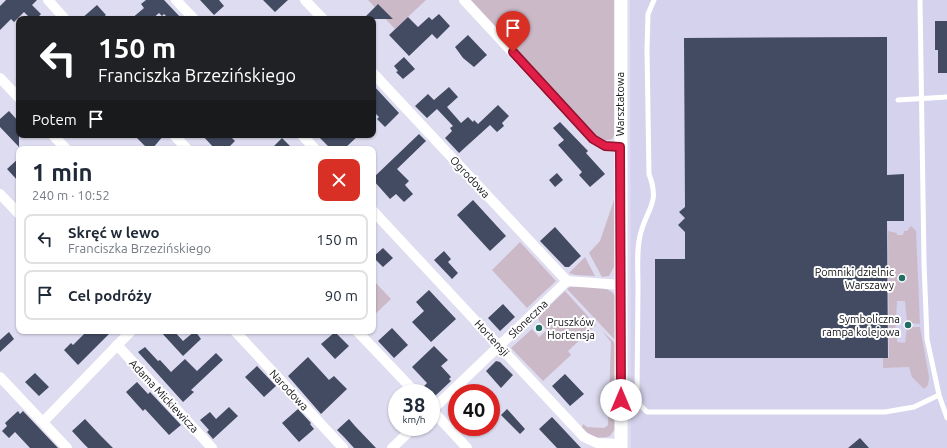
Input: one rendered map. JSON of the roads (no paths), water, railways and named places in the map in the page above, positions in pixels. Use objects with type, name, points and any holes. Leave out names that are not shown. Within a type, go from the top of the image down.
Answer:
[{"type":"street","points":[[48,0],[63,16]]},
{"type":"street","points":[[176,0],[191,16]]},
{"type":"street","points":[[305,0],[320,16]]},
{"type":"street","points":[[464,0],[593,139],[605,146],[620,147]]},
{"type":"street","name":"Warsztatowa","points":[[621,0],[621,446]]},
{"type":"street","name":"Ogrodowa","points":[[376,76],[567,281]]},
{"type":"street","points":[[0,78],[16,95]]},
{"type":"street","points":[[56,138],[63,146]]},
{"type":"street","points":[[177,138],[184,146]]},
{"type":"street","points":[[305,138],[312,146]]},
{"type":"street","points":[[0,194],[16,211]]},
{"type":"street","name":"Hortensji","points":[[376,214],[584,437],[597,443],[621,446]]},
{"type":"street","points":[[567,281],[621,285]]},
{"type":"street","name":"Słoneczna","points":[[440,402],[567,281]]},
{"type":"street","points":[[43,422],[127,334]]},
{"type":"street","name":"Narodowa","points":[[238,334],[343,448]]},
{"type":"street","points":[[360,334],[407,384]]},
{"type":"street","name":"Adama Mickiewicza","points":[[117,345],[212,448]]},
{"type":"street","points":[[0,377],[67,448]]},
{"type":"street","points":[[440,420],[467,448]]},
{"type":"street","points":[[392,448],[405,436]]},
{"type":"lane","points":[[654,0],[648,14],[647,49],[649,174],[653,184],[654,195],[651,212],[641,232],[638,258],[637,396],[640,405],[647,412],[886,412],[914,407],[939,395]]},
{"type":"lane","points":[[920,0],[924,263],[927,340],[939,395],[947,418]]},
{"type":"lane","points":[[898,100],[947,97]]},
{"type":"place","name":"Pomniki dzielnic Warszawy","points":[[902,278]]},
{"type":"place","name":"Symboliczna rampa kolejowa","points":[[908,325]]},
{"type":"place","name":"Pruszków Hortensja","points":[[539,328]]}]
